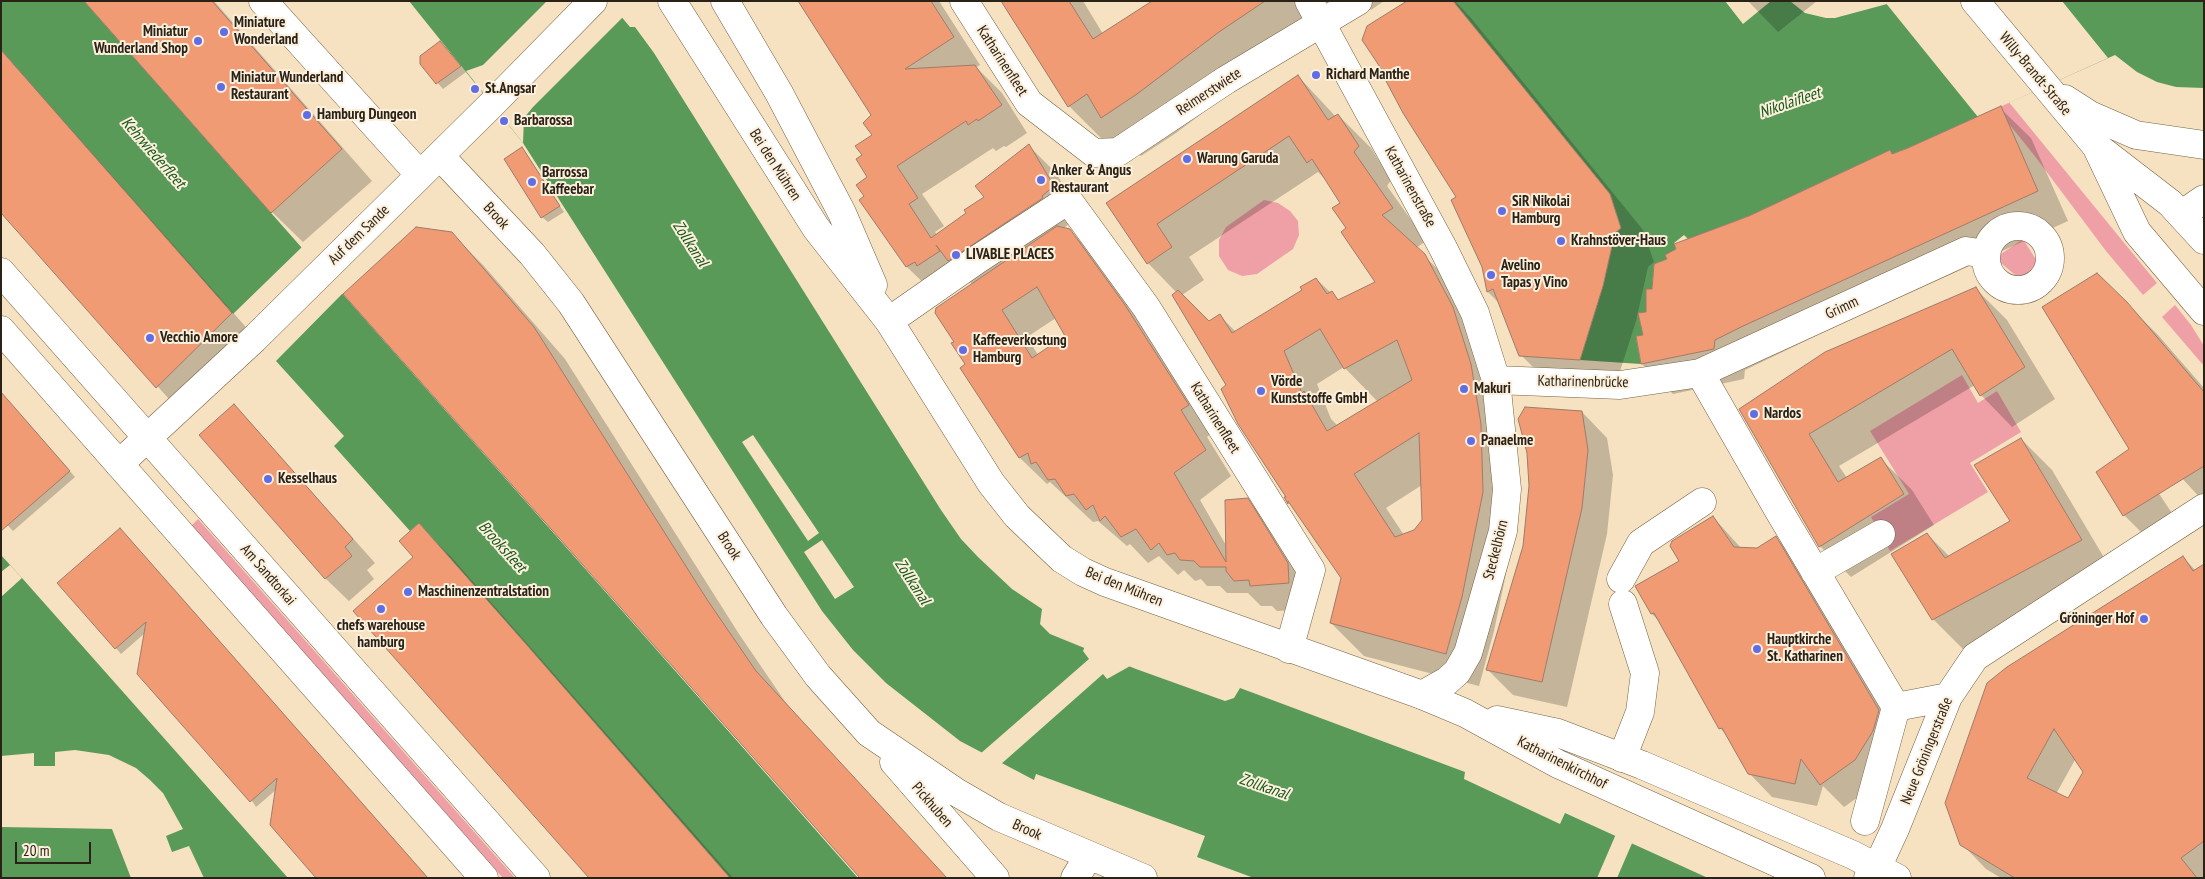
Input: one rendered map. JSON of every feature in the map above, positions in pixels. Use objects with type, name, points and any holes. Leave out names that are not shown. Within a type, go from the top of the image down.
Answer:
[{"type":"street","points":[[263,1],[420,176]]},
{"type":"street","name":"Auf dem Sande","points":[[119,464],[254,338],[420,176],[593,1]]},
{"type":"street","name":"Bei den Mühren","points":[[672,1],[816,228],[889,321],[991,483],[1017,516],[1062,558],[1083,572],[1105,582],[1422,695],[1465,713]]},
{"type":"street","name":"Bei den Mühren","points":[[725,1],[779,93],[842,213],[889,321]]},
{"type":"street","name":"Katharinenfleet","points":[[964,1],[1029,103],[1094,153]]},
{"type":"street","name":"Reimerstwiete","points":[[1094,153],[1118,152],[1226,80],[1315,13],[1358,1]]},
{"type":"street","name":"Willy-Brandt-Straße","points":[[1975,1],[2044,87],[2096,146],[2170,203],[2204,240]]},
{"type":"street","name":"Katharinenstraße","points":[[1315,13],[1443,248],[1475,313],[1496,380]]},
{"type":"street","points":[[2044,87],[2090,114],[2136,135],[2204,145]]},
{"type":"street","name":"Willy-Brandt-Straße","points":[[2096,146],[2137,232],[2204,311]]},
{"type":"street","name":"Brook","points":[[440,156],[532,254],[571,302],[774,616],[818,676],[869,732],[956,792],[1082,867],[1143,878]]},
{"type":"street","points":[[2181,215],[2204,199]]},
{"type":"street","name":"Katharinenfleet","points":[[889,321],[978,259],[1068,200],[1146,307],[1311,570],[1289,649]]},
{"type":"street","name":"Grimm","points":[[1700,373],[1966,251],[1986,254]]},
{"type":"street","name":"Am Sandtorkai","points":[[1,272],[536,878]]},
{"type":"street","points":[[1,330],[484,878]]},
{"type":"street","points":[[1700,373],[1815,572],[1896,707],[1866,821]]},
{"type":"street","name":"Katharinenbrücke","points":[[1496,380],[1620,385],[1700,373]]},
{"type":"street","name":"Steckelhörn","points":[[1422,695],[1447,681],[1457,672],[1468,653],[1503,531],[1508,489],[1496,380]]},
{"type":"street","points":[[1622,758],[1640,712],[1645,673],[1622,591],[1641,543],[1702,502]]},
{"type":"street","name":"Neue Gröningerstraße","points":[[1881,874],[1948,697],[1975,657],[2204,508]]},
{"type":"street","points":[[1815,572],[1881,534]]},
{"type":"street","points":[[1896,707],[1948,697]]},
{"type":"street","name":"Katharinenkirchhof","points":[[1465,713],[1558,733],[1622,758],[1881,874]]},
{"type":"street","name":"Katharinenkirchhof","points":[[1465,713],[1558,764],[1811,878]]},
{"type":"street","name":"Pickhuben","points":[[869,732],[995,878]]},
{"type":"shaded area","points":[[1999,90],[2157,283],[2143,295],[2106,251],[2034,155],[1988,98]]},
{"type":"shaded area","points":[[1264,200],[1278,203],[1290,211],[1298,221],[1299,235],[1293,249],[1257,274],[1242,276],[1228,270],[1219,256],[1219,240],[1226,227]]},
{"type":"shaded area","points":[[2023,239],[2040,266],[2021,280],[1995,258]]},
{"type":"shaded area","points":[[2175,305],[2191,325],[2204,346],[2204,366],[2162,317]]},
{"type":"shaded area","points":[[1962,375],[1978,403],[1997,391],[2021,432],[1970,463],[1988,492],[1890,551],[1871,517],[1909,494],[1870,431]]},
{"type":"shaded area","points":[[198,519],[515,878],[503,878],[191,526]]},
{"type":"water","points":[[1,1],[84,1],[858,878],[730,878],[419,523],[410,531],[334,446],[344,436],[160,233],[1,50]]},
{"type":"water","name":"Zollkanal","points":[[409,1],[608,1],[630,27],[635,27],[654,53],[941,510],[961,539],[978,557],[1012,589],[1042,609],[1040,624],[1050,634],[1136,669],[1225,701],[1234,698],[1240,688],[1465,772],[1464,779],[1560,824],[1565,813],[1708,878],[1254,878],[1197,857],[1205,836],[1036,774],[1034,780],[960,741],[886,683],[853,650],[822,611],[523,143]]},
{"type":"water","name":"Nikolaifleet","points":[[1453,1],[1725,1],[1743,24],[1771,1],[1790,1],[1805,13],[1835,18],[1887,4],[1891,1],[2204,1],[2204,88],[2176,87],[2157,82],[2137,72],[2115,55],[1908,148],[1892,154],[1890,150],[1749,216],[1688,239],[1684,235],[1674,243],[1676,249],[1665,255],[1667,259],[1654,264],[1652,289],[1646,289],[1646,312],[1638,313],[1643,335],[1636,337],[1641,364],[1580,360],[1603,286],[1615,233],[1621,228],[1610,194]]},
{"type":"water","points":[[1,555],[22,578],[288,878],[1,878]]},
{"type":"pier","points":[[547,1],[611,1],[624,16],[524,118],[523,143],[466,71],[483,65]]},
{"type":"pier","points":[[2062,1],[2108,58],[1978,117],[1885,2]]},
{"type":"pier","points":[[302,247],[343,293],[275,362],[232,315]]},
{"type":"pier","points":[[753,435],[819,533],[808,541],[742,442]]},
{"type":"pier","points":[[822,540],[854,587],[835,599],[804,552]]},
{"type":"pier","points":[[10,565],[22,578],[1,597],[1,572]]},
{"type":"pier","points":[[1085,646],[1132,665],[1107,679],[1103,674],[1000,765],[980,754],[1089,659],[1083,651]]},
{"type":"pier","points":[[75,750],[109,755],[136,768],[150,780],[163,793],[183,829],[166,836],[172,852],[189,846],[204,878],[131,878],[112,829],[1,827],[1,756],[34,753],[34,766],[55,766],[55,752]]},
{"type":"pier","points":[[1616,834],[1633,841],[1617,878],[1597,878]]},
{"type":"building","points":[[84,1],[212,1],[342,149],[271,213]]},
{"type":"building","points":[[798,1],[931,1],[954,37],[905,69],[975,65],[1002,105],[978,121],[977,119],[968,125],[966,121],[897,166],[918,198],[909,204],[931,238],[966,213],[964,210],[984,197],[975,186],[1029,144],[1054,186],[1042,196],[1043,198],[948,261],[936,245],[940,251],[917,266],[915,262],[906,267],[859,200],[864,196],[856,185],[867,177],[856,159],[862,155],[855,146],[872,135],[863,123],[871,115]]},
{"type":"building","points":[[1001,1],[1069,1],[1093,39],[1152,1],[1265,1],[1101,118],[1087,94],[1068,107]]},
{"type":"building","points":[[1407,1],[1453,1],[1610,194],[1621,228],[1615,233],[1603,286],[1580,360],[1519,356],[1493,289],[1487,292],[1482,267],[1451,200],[1456,197],[1403,113],[1386,81],[1388,79],[1362,40],[1367,26]]},
{"type":"building","points":[[440,41],[461,66],[436,84],[420,64],[420,56]]},
{"type":"building","points":[[1,50],[232,313],[156,388],[1,213]]},
{"type":"building","points":[[1298,75],[1328,120],[1338,114],[1359,146],[1354,152],[1393,208],[1382,215],[1425,254],[1453,307],[1471,364],[1481,424],[1483,492],[1462,597],[1446,654],[1330,623],[1341,578],[1288,501],[1288,504],[1284,497],[1286,497],[1238,424],[1221,389],[1226,385],[1172,295],[1178,290],[1209,321],[1220,314],[1232,333],[1302,290],[1300,287],[1316,278],[1327,294],[1332,291],[1338,300],[1375,282],[1341,232],[1346,228],[1332,208],[1340,203],[1312,159],[1307,163],[1289,136],[1157,224],[1172,247],[1147,264],[1106,203]],"holes":[[[1320,329],[1344,369],[1397,340],[1412,380],[1327,431],[1304,391],[1302,393],[1284,351]],[[1419,433],[1422,520],[1414,530],[1395,537],[1354,474]]]},
{"type":"building","points":[[2001,106],[2038,191],[1741,327],[1715,340],[1714,349],[1641,364],[1636,336],[1643,335],[1638,313],[1646,312],[1646,289],[1652,289],[1654,264],[1667,259],[1665,255],[1676,249],[1674,244],[1749,216],[1890,150],[1892,154],[1908,148]]},
{"type":"building","name":"Barrossa Kaffeebar","points":[[522,147],[560,206],[541,218],[504,159]]},
{"type":"building","points":[[1057,226],[1070,229],[1125,305],[1189,405],[1181,410],[1206,450],[1174,473],[1226,562],[1225,500],[1248,498],[1288,563],[1289,583],[1250,586],[1249,580],[1234,581],[1226,571],[1226,567],[1200,567],[1194,561],[1180,560],[1175,553],[1167,555],[1159,543],[1151,550],[1136,529],[1121,537],[1105,516],[1100,521],[1093,505],[1086,510],[1074,494],[1066,496],[1055,479],[1048,480],[1036,462],[1031,464],[1028,453],[1019,458],[960,368],[965,364],[951,343],[954,342],[935,313],[936,308]],"holes":[[[1037,287],[1065,336],[1032,358],[1002,310]]]},
{"type":"building","points":[[416,227],[452,232],[534,327],[708,601],[756,671],[947,878],[860,878],[343,294]]},
{"type":"building","points":[[2097,273],[2127,302],[2204,392],[2204,466],[2123,516],[2096,472],[2129,449],[2042,307]]},
{"type":"building","points":[[1976,287],[2025,367],[1980,396],[1952,349],[1809,434],[1838,482],[1881,457],[1904,494],[1819,547],[1739,409],[1825,352]]},
{"type":"building","points":[[1,392],[70,471],[1,531]]},
{"type":"building","name":"Kesselhaus","points":[[234,404],[353,539],[345,547],[352,556],[325,579],[199,435]]},
{"type":"building","points":[[1525,407],[1582,411],[1588,450],[1582,508],[1542,682],[1486,670],[1523,546],[1529,486],[1527,453],[1518,419]]},
{"type":"building","points":[[2021,438],[2082,540],[1932,620],[1891,554],[1927,533],[1945,558],[2010,521],[1974,465]]},
{"type":"building","name":"Hauptkirche St. Katharinen","points":[[1713,516],[1734,547],[1757,548],[1776,536],[1879,710],[1873,731],[1855,760],[1820,785],[1801,759],[1795,784],[1748,774],[1722,728],[1719,729],[1654,613],[1651,614],[1635,586],[1679,561],[1670,546],[1672,541]]},
{"type":"building","points":[[419,523],[730,878],[589,878],[353,611],[413,557],[399,541]]},
{"type":"building","points":[[120,528],[428,878],[316,878],[270,825],[277,778],[250,802],[137,674],[146,622],[115,649],[57,583]]},
{"type":"building","points":[[2183,556],[2193,571],[2204,564],[2204,841],[2181,858],[2197,878],[2015,878],[1960,845],[1945,803],[1987,683],[2007,667]],"holes":[[[2054,729],[2083,772],[2068,798],[2027,778]]]},
{"type":"place","name":"Miniature Wonderland","points":[[224,32]]},
{"type":"place","name":"Miniatur Wunderland Shop","points":[[198,41]]},
{"type":"place","name":"Richard Manthe","points":[[1316,75]]},
{"type":"place","name":"Miniatur Wunderland Restaurant","points":[[221,87]]},
{"type":"place","name":"St.Angsar","points":[[475,89]]},
{"type":"place","name":"Hamburg Dungeon","points":[[307,115]]},
{"type":"place","name":"Barbarossa","points":[[504,121]]},
{"type":"place","name":"Warung Garuda","points":[[1187,159]]},
{"type":"place","name":"Anker & Angus Restaurant","points":[[1041,180]]},
{"type":"place","name":"Barrossa Kaffeebar","points":[[532,182]]},
{"type":"place","name":"SiR Nikolai Hamburg","points":[[1502,211]]},
{"type":"place","name":"Krahnstöver-Haus","points":[[1561,241]]},
{"type":"place","name":"LIVABLE PLACES","points":[[956,255]]},
{"type":"place","name":"Avelino Tapas y Vino","points":[[1491,275]]},
{"type":"place","name":"Vecchio Amore","points":[[150,338]]},
{"type":"place","name":"Kaffeeverkostung Hamburg","points":[[963,350]]},
{"type":"place","name":"Makuri","points":[[1464,389]]},
{"type":"place","name":"Vörde Kunststoffe GmbH","points":[[1261,391]]},
{"type":"place","name":"Nardos","points":[[1754,414]]},
{"type":"place","name":"Panaelme","points":[[1471,441]]},
{"type":"place","name":"Kesselhaus","points":[[268,479]]},
{"type":"place","name":"Maschinenzentralstation","points":[[408,592]]},
{"type":"place","name":"chefs warehouse hamburg","points":[[381,609]]},
{"type":"place","name":"Gröninger Hof","points":[[2144,619]]},
{"type":"place","name":"Hauptkirche St. Katharinen","points":[[1757,649]]},
{"type":"water label","name":"Kehrwiederfleet","points":[[153,153]]},
{"type":"water label","name":"Brooksfleet","points":[[502,547]]}]
